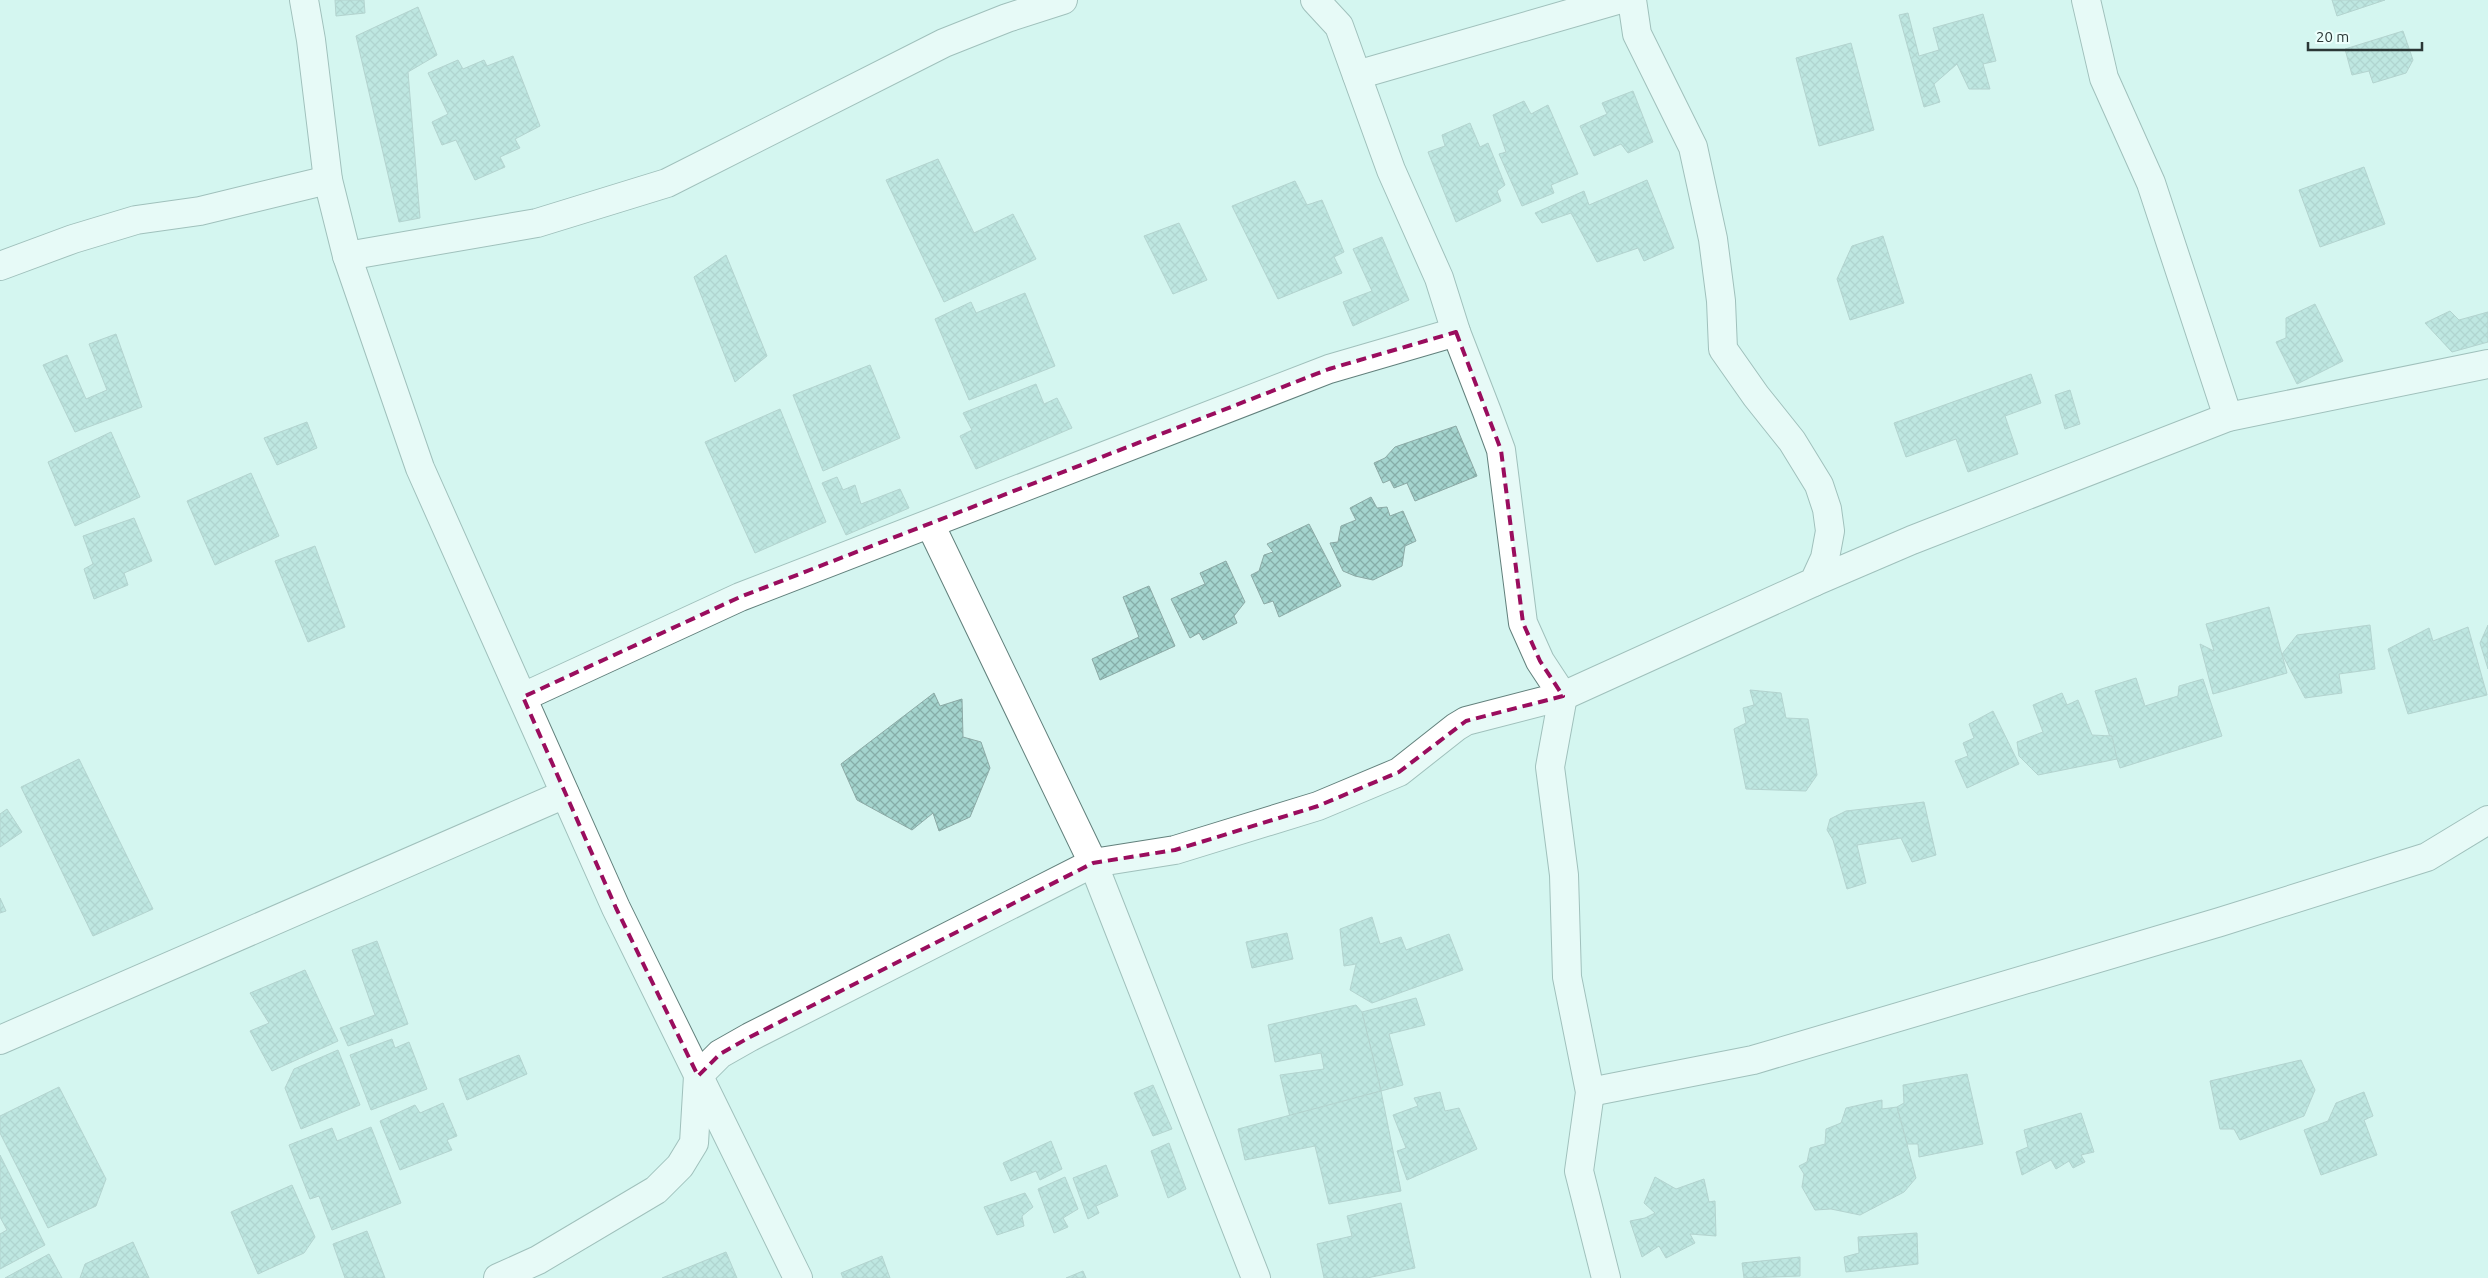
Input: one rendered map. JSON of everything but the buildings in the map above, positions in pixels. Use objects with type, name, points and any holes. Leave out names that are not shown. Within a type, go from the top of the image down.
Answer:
[{"type":"street","points":[[304,0],[311,40],[328,180],[347,256],[420,468],[616,908],[798,1278]]},
{"type":"street","points":[[347,256],[537,223],[667,182],[944,43],[1007,18],[1063,0]]},
{"type":"street","points":[[1315,0],[1339,26]]},
{"type":"street","points":[[1331,0],[1392,170],[1439,278],[1456,332],[1501,450],[1523,623],[1540,661],[1563,696],[1550,767],[1564,875],[1566,977],[1590,1092],[1579,1171],[1606,1278]]},
{"type":"street","points":[[1357,75],[1617,0]]},
{"type":"street","points":[[1632,0],[1637,34],[1693,147],[1713,239],[1721,300],[1723,349],[1756,396],[1792,441],[1819,485],[1827,509],[1830,531],[1825,558],[1814,582]]},
{"type":"street","points":[[2086,0],[2104,78],[2151,183],[2228,417]]},
{"type":"street","points":[[0,266],[73,239],[136,220],[200,211],[328,180]]},
{"type":"street","points":[[523,697],[740,597],[1330,368],[1456,332]]},
{"type":"street","points":[[498,1278],[538,1260],[656,1190],[680,1166],[694,1143],[698,1076],[720,1054],[750,1037],[1093,864],[1175,850],[1318,806],[1399,772],[1466,721],[1563,696],[1814,582],[1912,540],[2228,417],[2488,364]]},
{"type":"street","points":[[930,524],[1093,864],[1256,1278]]},
{"type":"street","points":[[0,1040],[565,794]]},
{"type":"street","points":[[1590,1092],[1753,1060],[2220,922],[2427,858],[2488,820]]},
{"type":"highlighted area","points":[[1456,332],[1501,450],[1523,623],[1540,661],[1563,696],[1466,721],[1399,772],[1318,806],[1175,850],[1093,863],[750,1037],[720,1054],[698,1076],[616,908],[523,697],[740,597],[1329,369]]}]
